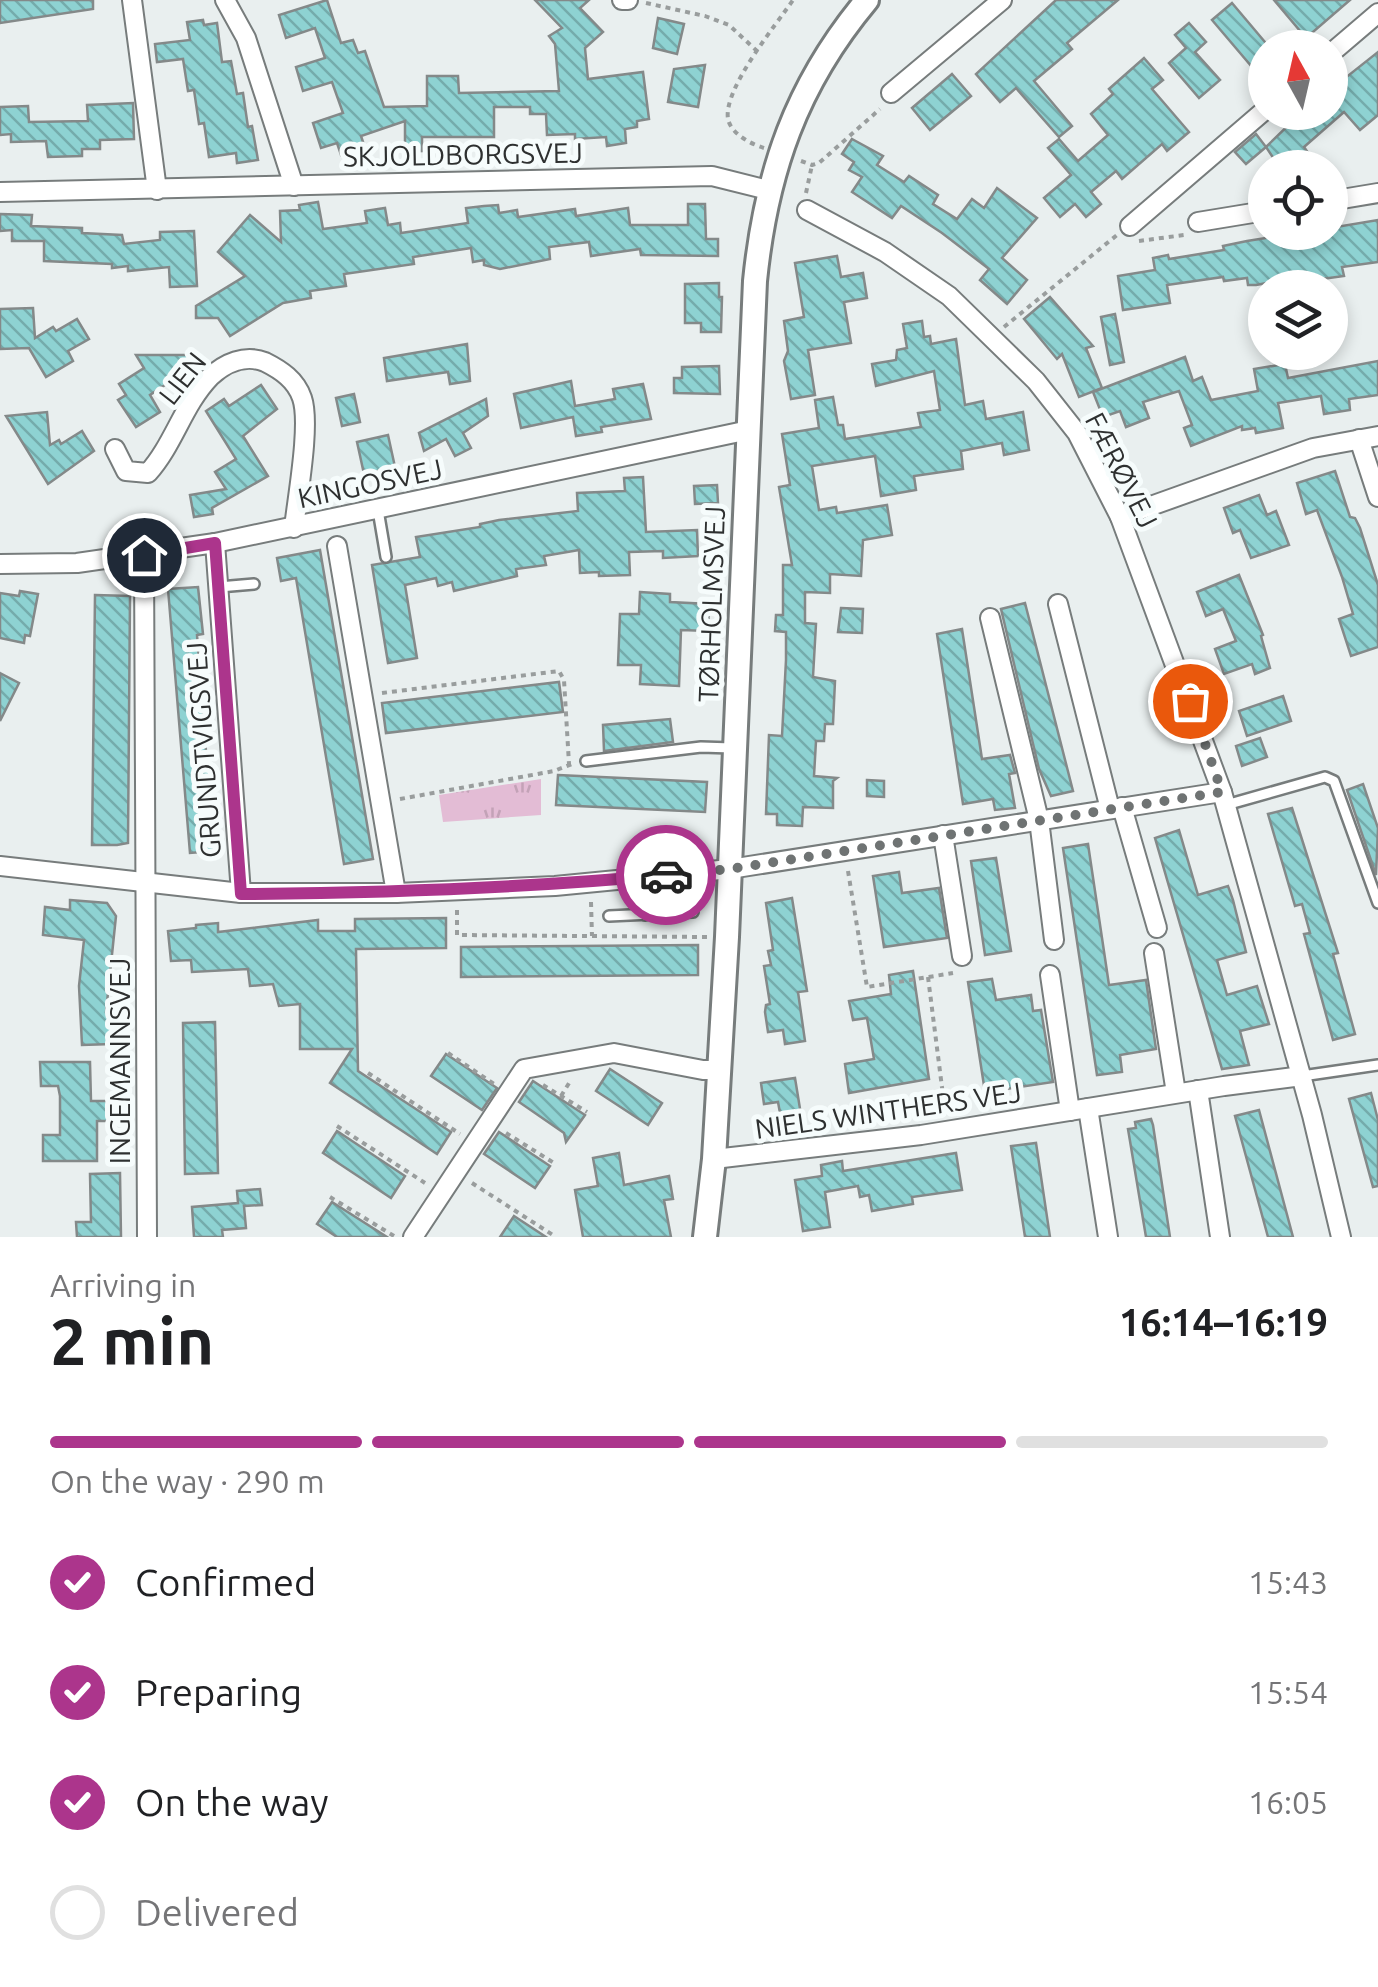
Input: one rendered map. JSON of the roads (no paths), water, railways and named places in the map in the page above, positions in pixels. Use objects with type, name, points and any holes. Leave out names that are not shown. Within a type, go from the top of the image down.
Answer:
[{"type":"street","points":[[132,0],[157,190]]},
{"type":"street","points":[[225,0],[246,38],[294,186]]},
{"type":"street","name":"TØRHOLMSVEJ","points":[[705,1237],[720,1070],[755,281],[768,190],[779,153],[816,72],[867,0]]},
{"type":"street","points":[[892,93],[1002,0]]},
{"type":"street","points":[[1348,39],[1378,13]]},
{"type":"street","points":[[1135,234],[1248,126]]},
{"type":"street","name":"SKJOLDBORGSVEJ","points":[[0,192],[712,176],[768,190]]},
{"type":"street","points":[[1348,198],[1378,193]]},
{"type":"street","name":"FÆRØVEJ","points":[[807,210],[885,252],[949,296],[1036,381],[1078,433],[1120,517],[1224,798],[1302,1076],[1341,1237]]},
{"type":"street","points":[[1198,222],[1248,214]]},
{"type":"street","name":"LIEN","points":[[115,449],[126,471],[148,472],[163,456],[190,403],[211,377],[231,361],[258,359],[285,371],[303,399],[304,447],[294,528]]},
{"type":"street","name":"KINGOSVEJ","points":[[0,564],[77,564],[215,543],[749,430]]},
{"type":"street","points":[[1120,517],[1313,448],[1369,438],[1378,497]]},
{"type":"street","name":"GRUNDTVIGSVEJ","points":[[215,543],[241,894]]},
{"type":"street","points":[[337,546],[396,893]]},
{"type":"street","name":"GRUNDTVIGSVEJ","points":[[144,555],[146,885]]},
{"type":"street","points":[[1058,604],[1116,808],[1158,928]]},
{"type":"street","points":[[990,618],[1038,820],[1054,940]]},
{"type":"street","name":"GRUNDTVIGSVEJ","points":[[0,866],[241,894],[457,890],[730,869],[1116,808],[1224,798]]},
{"type":"street","points":[[943,835],[962,956]]},
{"type":"street","name":"INGEMANNSVEJ","points":[[146,885],[148,1237]]},
{"type":"street","points":[[1154,952],[1176,1094]]},
{"type":"street","points":[[1050,975],[1108,1237]]},
{"type":"street","points":[[413,1237],[524,1069],[614,1053],[720,1070]]},
{"type":"street","name":"NIELS WINTHERS VEJ","points":[[714,1159],[948,1131],[1302,1076]]},
{"type":"street","points":[[1198,1090],[1220,1237]]},
{"type":"lane","points":[[378,510],[386,556]]},
{"type":"lane","points":[[218,587],[254,584]]},
{"type":"lane","points":[[586,761],[701,747],[735,748]]},
{"type":"lane","points":[[1224,798],[1325,777],[1334,781],[1378,903]]},
{"type":"lane","points":[[642,877],[645,914]]},
{"type":"lane","points":[[609,916],[693,912]]},
{"type":"lane","points":[[1302,1076],[1378,1065]]}]
